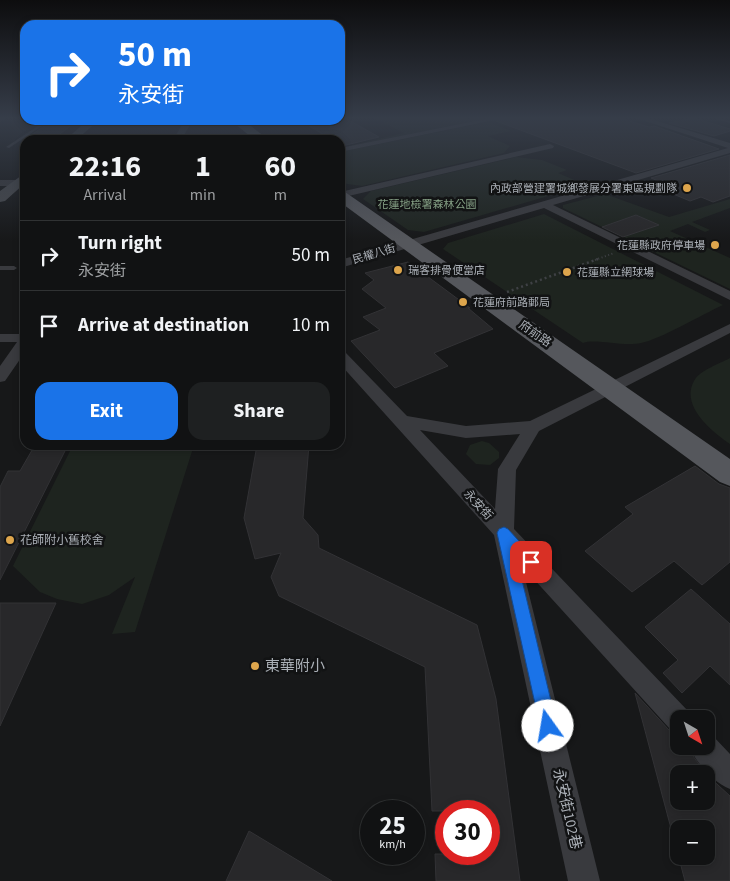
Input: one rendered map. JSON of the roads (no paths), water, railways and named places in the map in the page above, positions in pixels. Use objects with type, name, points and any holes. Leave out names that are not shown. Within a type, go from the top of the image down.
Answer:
[{"type":"main road","name":"府前路","points":[[345,199],[730,474]]},
{"type":"street","points":[[345,194],[494,159]]},
{"type":"street","name":"民權八街","points":[[345,263],[699,159]]},
{"type":"street","points":[[0,183],[20,181]]},
{"type":"street","points":[[0,198],[20,183]]},
{"type":"street","points":[[544,204],[730,296]]},
{"type":"street","points":[[400,420],[466,432],[534,427],[730,328]]},
{"type":"street","points":[[0,338],[20,338]]},
{"type":"street","points":[[0,377],[20,349]]},
{"type":"street","name":"永安街","points":[[345,360],[670,710]]},
{"type":"street","points":[[504,533],[507,469],[534,427]]},
{"type":"street","name":"永安街102巷","points":[[504,533],[584,881]]},
{"type":"street","points":[[712,755],[730,774]]},
{"type":"lane","points":[[0,268],[14,268]]},
{"type":"place","name":"內政部營建署城鄉發展分署東區規劃隊","points":[[687,188]]},
{"type":"place","name":"花蓮縣政府停車場","points":[[715,245]]},
{"type":"place","name":"瑞客排骨便當店","points":[[398,270]]},
{"type":"place","name":"花蓮縣立網球場","points":[[567,272]]},
{"type":"place","name":"花蓮府前路郵局","points":[[463,302]]},
{"type":"place","name":"花師附小舊校舍","points":[[10,540]]},
{"type":"place","name":"東華附小","points":[[255,666]]},
{"type":"park label","name":"花蓮地檢署森林公園","points":[[427,204]]}]
